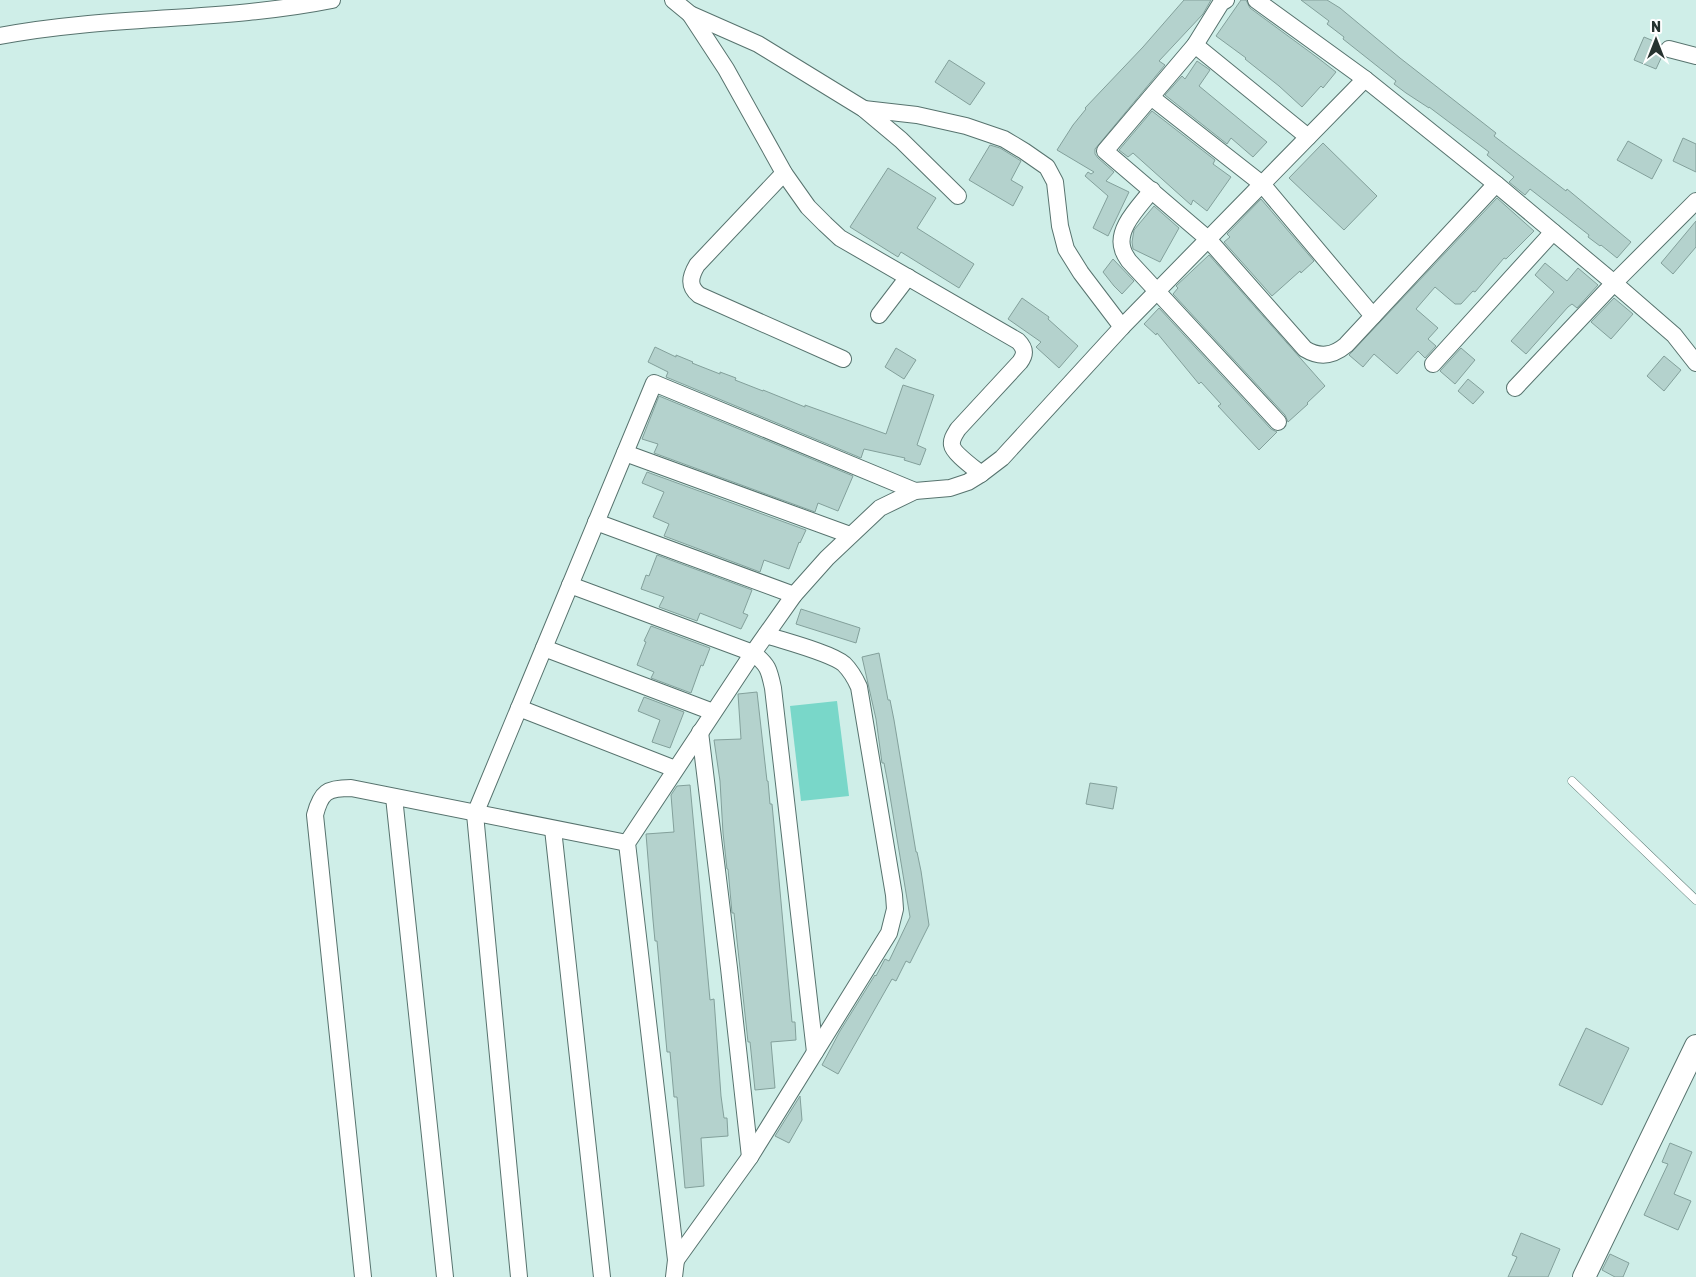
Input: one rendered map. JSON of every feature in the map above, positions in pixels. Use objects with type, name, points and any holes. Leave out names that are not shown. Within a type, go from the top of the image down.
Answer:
[{"type":"street","points":[[0,36],[90,24],[246,12],[332,0]]},
{"type":"street","points":[[673,0],[690,14],[726,68],[784,173],[808,206],[835,233],[1018,341],[1023,346],[1024,357],[958,429],[953,437],[951,444],[954,450],[981,474]]},
{"type":"street","points":[[1226,0],[1221,3],[1195,45],[1105,152],[1208,239],[1305,349],[1313,354],[1326,356],[1338,352],[1496,184]]},
{"type":"street","points":[[1256,0],[1365,79],[1496,184],[1674,336],[1696,363]]},
{"type":"street","points":[[690,14],[758,44],[864,109],[901,140],[958,196]]},
{"type":"street","points":[[1195,45],[1308,136]]},
{"type":"street","points":[[1669,49],[1696,56]]},
{"type":"street","points":[[674,1277],[676,1260],[626,842],[766,634],[794,595],[827,558],[880,508],[915,491],[950,488],[968,482],[1002,458],[1122,327],[1365,79]]},
{"type":"street","points":[[1151,97],[1262,184],[1372,316]]},
{"type":"street","points":[[864,109],[917,116],[966,126],[1004,139],[1047,167],[1054,182],[1060,226],[1066,249],[1081,273],[1122,327]]},
{"type":"street","points":[[784,173],[697,265],[691,275],[690,284],[699,295],[843,359]]},
{"type":"street","points":[[1152,190],[1123,231],[1123,250],[1129,261],[1278,422]]},
{"type":"street","points":[[1515,388],[1614,283],[1696,201]]},
{"type":"street","points":[[1432,364],[1554,232]]},
{"type":"street","points":[[879,315],[908,277]]},
{"type":"street","points":[[519,1277],[475,814],[654,383],[915,491]]},
{"type":"street","points":[[625,453],[850,535]]},
{"type":"street","points":[[596,522],[794,595]]},
{"type":"street","points":[[570,585],[753,653],[765,663],[773,688],[815,1052]]},
{"type":"street","points":[[676,1260],[750,1157],[889,933],[895,909],[862,702],[859,687],[853,673],[842,662],[829,656],[766,634]]},
{"type":"street","points":[[544,648],[713,712]]},
{"type":"street","points":[[518,708],[675,769]]},
{"type":"street","points":[[700,732],[750,1157]]},
{"type":"street","points":[[363,1277],[315,815],[318,802],[324,793],[337,788],[351,788],[475,814],[626,842]]},
{"type":"street","points":[[394,798],[445,1277]]},
{"type":"street","points":[[553,829],[602,1277]]},
{"type":"street","points":[[1584,1277],[1696,1046]]},
{"type":"lane","points":[[1572,781],[1696,900]]},
{"type":"green space","points":[[837,701],[849,796],[801,801],[790,706]]},
{"type":"building","points":[[1184,0],[1211,0],[1203,14],[1159,61],[1165,65],[1095,149],[1095,154],[1098,158],[1114,172],[1106,181],[1129,192],[1108,236],[1093,228],[1108,196],[1085,176],[1088,172],[1091,174],[1094,172],[1057,150],[1085,108],[1143,47]]},
{"type":"building","points":[[1241,0],[1246,0],[1250,8],[1336,72],[1323,88],[1321,86],[1302,107],[1246,58],[1216,36]]},
{"type":"building","points":[[1301,0],[1327,0],[1340,8],[1400,58],[1496,133],[1494,136],[1566,191],[1567,189],[1631,242],[1617,258],[1588,237],[1589,235],[1530,189],[1525,195],[1509,182],[1514,177],[1487,155],[1489,152],[1429,107],[1394,84],[1396,81],[1343,39],[1344,37],[1327,24],[1329,21]]},
{"type":"building","points":[[1644,37],[1661,44],[1659,51],[1662,56],[1656,69],[1634,60]]},
{"type":"building","points":[[949,60],[985,83],[970,105],[935,82]]},
{"type":"building","points":[[1197,61],[1210,70],[1199,86],[1267,142],[1253,157],[1231,138],[1227,144],[1165,95],[1182,76],[1185,79]]},
{"type":"building","points":[[1152,111],[1215,160],[1213,164],[1231,177],[1207,211],[1193,200],[1191,205],[1133,153],[1128,157],[1119,150]]},
{"type":"building","points":[[1683,138],[1696,144],[1696,172],[1673,161]]},
{"type":"building","points":[[1628,141],[1662,160],[1652,179],[1617,160]]},
{"type":"building","points":[[1323,143],[1377,196],[1344,230],[1289,178]]},
{"type":"building","points":[[990,145],[1000,148],[1021,161],[1011,180],[1023,187],[1013,206],[969,180]]},
{"type":"building","points":[[888,168],[936,198],[917,228],[974,264],[959,288],[901,252],[898,257],[850,227]]},
{"type":"building","points":[[1497,198],[1534,231],[1506,259],[1504,258],[1475,292],[1473,291],[1461,304],[1455,304],[1435,287],[1416,309],[1438,328],[1428,339],[1436,346],[1425,358],[1418,351],[1397,374],[1374,354],[1363,367],[1349,355]]},
{"type":"building","points":[[1261,199],[1314,261],[1272,296],[1224,242],[1230,237],[1227,234]]},
{"type":"building","points":[[1154,206],[1179,228],[1160,262],[1133,249],[1132,242],[1134,230]]},
{"type":"building","points":[[1696,221],[1696,247],[1673,274],[1661,263]]},
{"type":"building","points":[[1209,255],[1325,386],[1288,422],[1285,415],[1173,294],[1178,288],[1176,286]]},
{"type":"building","points":[[1113,259],[1134,281],[1122,294],[1103,272]]},
{"type":"building","points":[[1545,263],[1567,281],[1578,268],[1598,285],[1577,308],[1572,304],[1568,307],[1526,354],[1511,341],[1554,292],[1535,275]]},
{"type":"building","points":[[1022,298],[1049,317],[1048,319],[1078,346],[1059,368],[1036,347],[1041,342],[1008,319]]},
{"type":"building","points":[[1614,298],[1633,314],[1611,339],[1591,322]]},
{"type":"building","points":[[1159,308],[1271,429],[1277,432],[1259,450],[1218,406],[1221,404],[1201,382],[1199,384],[1157,333],[1156,335],[1144,324]]},
{"type":"building","points":[[655,347],[805,407],[805,405],[886,434],[903,385],[934,395],[917,445],[926,449],[920,465],[904,460],[905,458],[864,449],[861,458],[666,377],[668,372],[648,362]]},
{"type":"building","points":[[896,348],[916,360],[904,379],[885,367]]},
{"type":"building","points":[[1461,348],[1475,360],[1455,384],[1440,371]]},
{"type":"building","points":[[1664,356],[1681,370],[1664,391],[1647,376]]},
{"type":"building","points":[[1468,379],[1484,392],[1473,404],[1458,391]]},
{"type":"building","points":[[659,396],[853,476],[838,511],[818,503],[815,512],[654,453],[658,444],[642,439]]},
{"type":"building","points":[[647,472],[806,530],[799,542],[789,569],[764,560],[760,572],[664,536],[669,524],[653,517],[664,492],[642,483]]},
{"type":"building","points":[[657,555],[752,590],[743,613],[748,615],[741,629],[700,613],[697,621],[659,607],[664,597],[641,589],[646,575],[649,576]]},
{"type":"building","points":[[801,609],[860,628],[856,643],[796,624]]},
{"type":"building","points":[[651,626],[710,648],[703,666],[701,665],[691,693],[651,678],[654,672],[637,665],[646,642],[644,641]]},
{"type":"building","points":[[879,653],[894,720],[929,925],[910,963],[906,961],[896,981],[892,979],[838,1074],[822,1065],[840,1031],[885,959],[889,961],[910,917],[888,784],[884,763],[882,763],[876,719],[862,657]]},
{"type":"building","points":[[757,692],[770,804],[772,804],[792,1022],[795,1022],[796,1040],[771,1042],[775,1088],[755,1090],[734,913],[732,913],[723,833],[720,781],[714,740],[741,739],[738,694]]},
{"type":"building","points":[[644,697],[684,712],[670,748],[652,742],[660,720],[638,711]]},
{"type":"building","points":[[1090,783],[1117,787],[1113,809],[1086,804]]},
{"type":"building","points":[[690,785],[710,1000],[714,999],[721,1096],[724,1118],[727,1118],[728,1136],[701,1138],[704,1186],[685,1188],[677,1097],[674,1097],[670,1052],[667,1052],[646,834],[674,832],[671,795],[677,786]]},
{"type":"building","points":[[1586,1028],[1629,1048],[1602,1105],[1559,1085]]},
{"type":"building","points":[[800,1096],[802,1120],[789,1143],[775,1136]]},
{"type":"building","points":[[1670,1143],[1692,1152],[1674,1194],[1691,1201],[1678,1230],[1644,1215],[1668,1164],[1662,1162]]},
{"type":"building","points":[[1521,1233],[1560,1249],[1548,1277],[1508,1277],[1517,1257],[1512,1255]]},
{"type":"building","points":[[1610,1254],[1629,1263],[1623,1277],[1615,1277],[1602,1270]]}]
